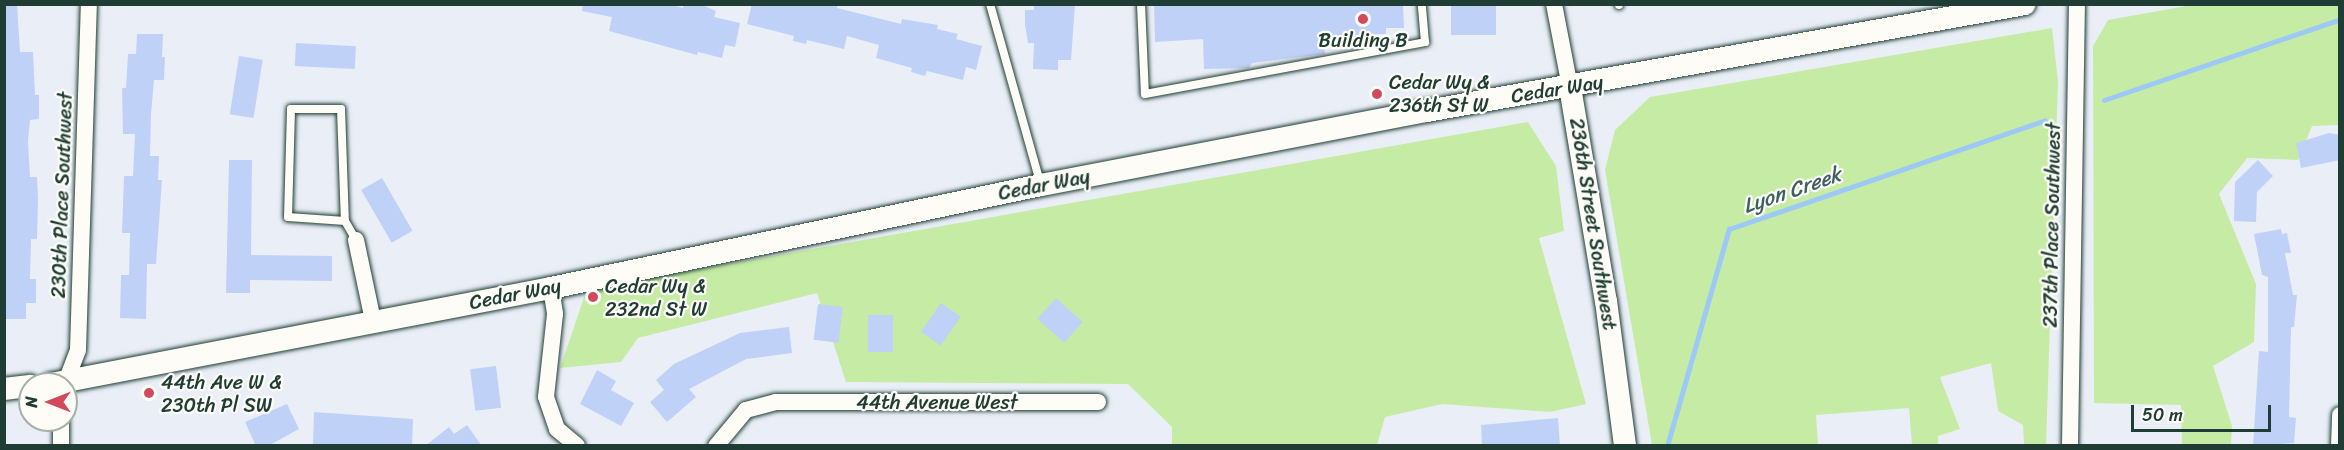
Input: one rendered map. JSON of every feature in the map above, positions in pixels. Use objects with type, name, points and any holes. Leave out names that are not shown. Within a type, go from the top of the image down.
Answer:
[{"type":"main road","name":"Cedar Way","points":[[78,380],[551,288],[1041,185],[2025,4]]},
{"type":"main road","name":"236th Street Southwest","points":[[1570,87],[1606,301],[1625,446]]},
{"type":"street","name":"230th Place Southwest","points":[[66,372],[78,350],[89,4]]},
{"type":"street","name":"236th Street Southwest","points":[[1554,4],[1570,87]]},
{"type":"street","name":"237th Place Southwest","points":[[2070,446],[2077,4]]},
{"type":"street","points":[[356,240],[373,321]]},
{"type":"street","points":[[551,288],[555,314],[546,397],[557,429],[577,445]]},
{"type":"street","name":"44th Avenue West","points":[[716,446],[746,410],[776,402],[1098,402]]},
{"type":"street","points":[[2339,446],[2340,415]]},
{"type":"lane","points":[[1141,4],[1145,94],[1425,42],[1422,4]]},
{"type":"lane","points":[[987,5],[1041,185]]},
{"type":"lane","points":[[345,221],[288,217],[291,109],[341,109],[345,221],[356,240]]},
{"type":"green space","points":[[2192,5],[2339,5],[2339,125],[2312,126],[2298,160],[2247,158],[2219,194],[2256,284],[2254,342],[2213,366],[2232,426],[2231,445],[2182,445],[2181,405],[2094,403],[2093,46],[2108,20]]},
{"type":"green space","points":[[2052,28],[2058,82],[2046,445],[2024,445],[2023,425],[1998,411],[1991,363],[1940,377],[1960,429],[1938,436],[1938,445],[1912,445],[1909,408],[1816,415],[1818,445],[1652,445],[1605,170],[1615,130],[1650,97]]},
{"type":"green space","points":[[1528,122],[1556,166],[1564,231],[1539,238],[1586,404],[1550,412],[1442,404],[1385,417],[1377,445],[1172,445],[1172,427],[1128,384],[846,382],[817,293],[638,338],[621,362],[560,368],[587,289]]},
{"type":"building","points":[[4,4],[17,4],[20,52],[33,52],[35,95],[39,95],[39,119],[30,120],[28,141],[30,177],[37,177],[37,239],[31,239],[30,279],[36,279],[36,303],[26,303],[26,319],[4,319]]},
{"type":"building","points":[[583,4],[668,4],[683,8],[684,4],[700,4],[716,11],[714,17],[740,23],[735,47],[725,45],[722,58],[698,52],[697,55],[609,31],[612,17],[582,11]]},
{"type":"building","points":[[752,4],[838,4],[837,8],[901,24],[902,19],[938,25],[937,29],[958,34],[956,39],[982,46],[976,70],[966,67],[963,80],[927,71],[925,76],[911,72],[912,68],[876,58],[879,45],[847,36],[844,49],[807,40],[806,44],[793,41],[794,36],[747,24]]},
{"type":"building","points":[[1034,4],[1075,4],[1071,60],[1058,60],[1058,70],[1033,69],[1034,43],[1028,43],[1025,10],[1034,10]]},
{"type":"building","points":[[1154,4],[1403,4],[1404,28],[1386,28],[1386,34],[1323,37],[1325,54],[1252,63],[1249,68],[1204,69],[1203,39],[1155,42]]},
{"type":"building","points":[[1451,4],[1496,4],[1496,35],[1451,35]]},
{"type":"building","points":[[137,34],[163,34],[162,57],[165,57],[164,80],[154,80],[151,114],[150,156],[159,156],[158,180],[162,180],[156,264],[147,264],[146,319],[120,318],[121,275],[129,275],[130,233],[122,233],[124,176],[133,176],[135,134],[123,134],[122,88],[126,88],[128,54],[136,54]]},
{"type":"building","points":[[296,43],[356,46],[355,69],[295,66]]},
{"type":"building","points":[[239,56],[263,60],[253,118],[230,114]]},
{"type":"building","points":[[2329,133],[2340,135],[2340,160],[2301,168],[2296,143]]},
{"type":"building","points":[[229,160],[252,160],[251,255],[332,256],[332,281],[250,280],[250,293],[226,293]]},
{"type":"building","points":[[2258,160],[2273,176],[2257,192],[2256,222],[2234,221],[2235,182]]},
{"type":"building","points":[[382,178],[412,231],[392,243],[361,190]]},
{"type":"building","points":[[2281,229],[2282,234],[2287,233],[2291,253],[2285,253],[2293,295],[2297,295],[2294,327],[2291,327],[2289,417],[2296,418],[2294,443],[2253,446],[2259,351],[2268,352],[2268,277],[2262,275],[2254,234]]},
{"type":"building","points":[[1056,298],[1083,322],[1064,343],[1037,319]]},
{"type":"building","points":[[941,303],[961,317],[941,345],[921,332]]},
{"type":"building","points":[[818,304],[843,307],[838,343],[814,340]]},
{"type":"building","points":[[868,315],[893,315],[893,352],[868,352]]},
{"type":"building","points":[[789,327],[792,353],[746,359],[689,389],[696,397],[667,422],[650,402],[664,390],[656,380],[674,364],[740,333]]},
{"type":"building","points":[[496,366],[501,408],[475,411],[470,369]]},
{"type":"building","points":[[597,370],[616,381],[611,390],[634,403],[621,426],[580,404]]},
{"type":"building","points":[[287,404],[299,429],[268,446],[256,446],[245,422]]},
{"type":"building","points":[[314,412],[413,419],[412,446],[313,444]]},
{"type":"building","points":[[1558,418],[1560,446],[1482,446],[1481,425]]},
{"type":"building","points":[[467,425],[482,446],[425,446],[449,427],[454,434]]},
{"type":"waterway","name":"Lyon Creek","points":[[2104,100],[2340,19]]},
{"type":"waterway","name":"Lyon Creek","points":[[1667,446],[1729,229],[2045,120]]},
{"type":"place","name":"Building B","points":[[1363,19]]},
{"type":"place","name":"Cedar Wy & 236th St W","points":[[1377,94]]},
{"type":"place","name":"Cedar Wy & 232nd St W","points":[[593,297]]},
{"type":"place","name":"44th Ave W & 230th Pl SW","points":[[149,393]]}]
